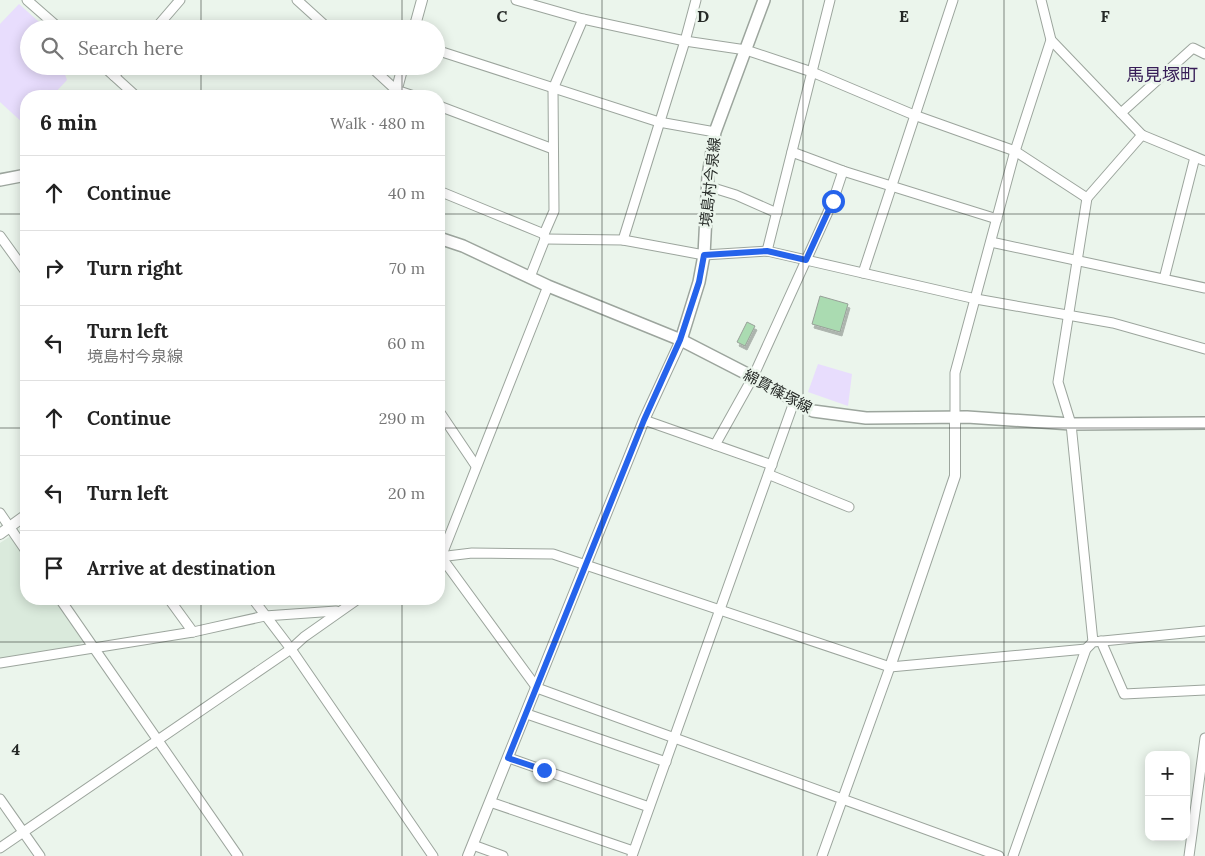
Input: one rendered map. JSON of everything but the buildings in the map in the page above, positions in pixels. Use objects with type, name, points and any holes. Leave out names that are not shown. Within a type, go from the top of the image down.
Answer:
[{"type":"main road","name":"境島村今泉線","points":[[680,340],[699,282],[704,255],[707,186],[715,132],[764,0]]},
{"type":"main road","points":[[0,180],[20,176]]},
{"type":"main road","name":"綿貫篠塚線","points":[[445,240],[463,246],[548,286],[680,340],[753,377],[794,402],[813,411],[866,418],[955,419],[1071,424],[1205,423]]},
{"type":"street","points":[[27,0],[50,20]]},
{"type":"street","points":[[163,20],[180,0]]},
{"type":"street","points":[[297,0],[319,20]]},
{"type":"street","points":[[416,20],[422,0]]},
{"type":"street","points":[[623,240],[686,41],[696,0]]},
{"type":"street","points":[[767,251],[830,0]]},
{"type":"street","points":[[863,273],[953,0]]},
{"type":"street","points":[[1041,0],[1051,40],[1142,135],[1205,161]]},
{"type":"street","points":[[520,1],[583,19],[686,41],[746,50],[812,72],[914,115],[1014,151],[1087,198]]},
{"type":"street","points":[[530,278],[554,211],[553,89],[583,19]]},
{"type":"street","points":[[822,856],[890,667],[955,476],[955,373],[1014,151],[1051,40]]},
{"type":"street","points":[[1121,113],[1193,48],[1205,54]]},
{"type":"street","points":[[445,53],[659,122],[715,132]]},
{"type":"street","points":[[379,75],[393,90]]},
{"type":"street","points":[[397,90],[401,75]]},
{"type":"street","points":[[114,76],[129,90]]},
{"type":"street","points":[[445,108],[553,149]]},
{"type":"street","points":[[1142,135],[1087,198],[1058,382],[1071,424],[1097,642],[1124,694],[1205,690]]},
{"type":"street","points":[[792,152],[843,171],[997,219]]},
{"type":"street","points":[[1164,279],[1195,156]]},
{"type":"street","points":[[715,445],[753,377],[833,201],[843,171]]},
{"type":"street","points":[[707,186],[736,195],[777,213]]},
{"type":"street","points":[[445,194],[545,237],[623,240],[704,255],[767,251],[976,299],[1068,317],[1113,323],[1205,348]]},
{"type":"street","points":[[0,236],[20,264]]},
{"type":"street","points":[[991,242],[1205,288]]},
{"type":"street","points":[[445,541],[548,286]]},
{"type":"street","points":[[468,856],[527,714],[644,420],[680,340]]},
{"type":"street","points":[[490,802],[633,854],[794,402]]},
{"type":"street","points":[[445,420],[476,466]]},
{"type":"street","points":[[644,420],[715,445],[849,507]]},
{"type":"street","points":[[0,513],[20,542]]},
{"type":"street","points":[[0,534],[20,520]]},
{"type":"street","points":[[445,555],[518,552],[553,554],[890,667],[1086,649],[1097,642],[1205,631]]},
{"type":"street","points":[[445,564],[537,688],[999,856]]},
{"type":"street","points":[[64,605],[238,856]]},
{"type":"street","points":[[174,605],[192,632]]},
{"type":"street","points":[[257,605],[291,649],[433,856]]},
{"type":"street","points":[[0,848],[291,649],[348,605]]},
{"type":"street","points":[[0,663],[192,632],[265,616],[339,611]]},
{"type":"street","points":[[1013,856],[1086,649]]},
{"type":"street","points":[[527,714],[666,762]]},
{"type":"street","points":[[1189,856],[1205,738]]},
{"type":"street","points":[[508,758],[649,807]]},
{"type":"street","points":[[0,798],[40,856]]},
{"type":"street","points":[[472,845],[504,856]]},
{"type":"shaded area","points":[[19,4],[37,20],[20,20],[20,75],[65,75],[67,80],[58,90],[20,90],[20,120],[0,102],[0,24]]},
{"type":"shaded area","points":[[818,364],[852,374],[848,406],[808,392]]},
{"type":"shaded area","points":[[9,537],[13,538],[20,549],[20,605],[58,605],[83,641],[79,645],[0,659],[0,543]]},
{"type":"district","name":"馬見塚町","points":[[1162,74]]},
{"type":"route","points":[[544,770],[508,758],[644,420],[680,340],[699,282],[704,255],[767,251],[806,260],[833,201]]}]
